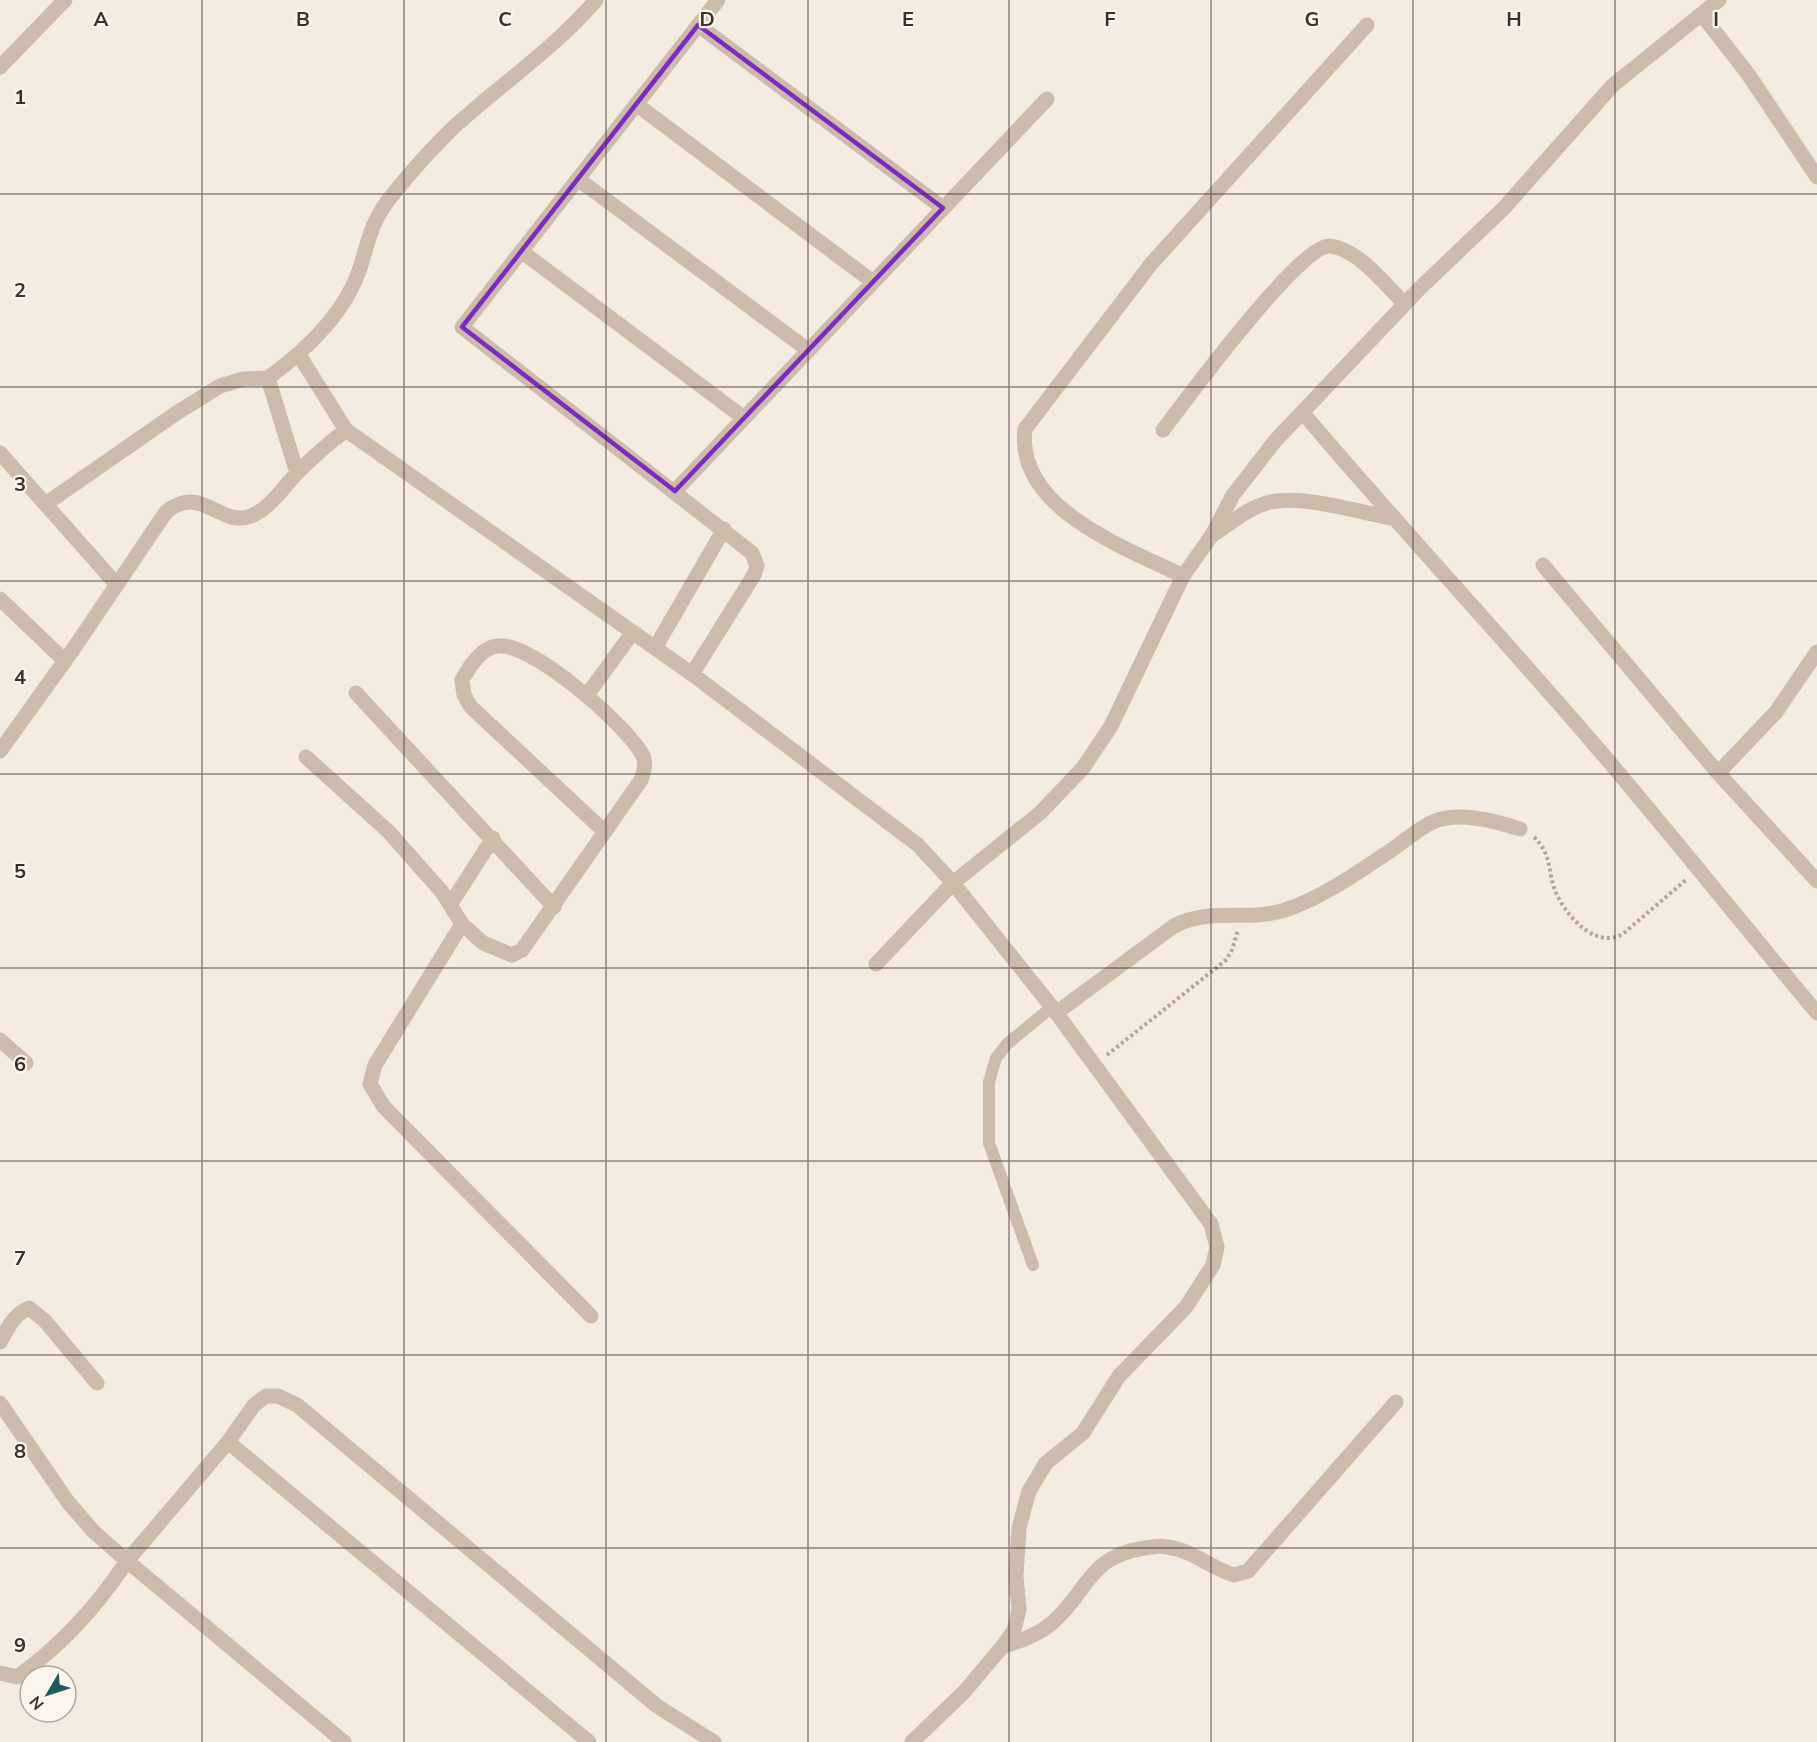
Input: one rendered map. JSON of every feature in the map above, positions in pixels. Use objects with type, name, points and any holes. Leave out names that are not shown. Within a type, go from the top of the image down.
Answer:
[{"type":"street","points":[[0,67],[65,0]]},
{"type":"street","points":[[47,503],[178,412],[220,386],[243,379],[268,378],[299,355],[348,293],[359,269],[375,217],[391,197],[453,129],[536,60],[596,0]]},
{"type":"street","points":[[692,674],[742,596],[757,566],[752,553],[462,327],[718,0]]},
{"type":"street","points":[[876,964],[953,883],[1040,813],[1083,768],[1111,726],[1183,576],[1212,535],[1233,495],[1275,441],[1405,304],[1504,208],[1613,85],[1644,57],[1719,0]]},
{"type":"street","points":[[1702,15],[1748,74],[1817,177]]},
{"type":"street","points":[[698,25],[943,208]]},
{"type":"street","points":[[1183,576],[1080,522],[1055,504],[1040,487],[1029,465],[1024,439],[1025,429],[1151,264],[1367,25]]},
{"type":"street","points":[[675,491],[1047,99]]},
{"type":"street","points":[[636,104],[873,282]]},
{"type":"street","points":[[578,179],[808,350]]},
{"type":"street","points":[[1163,430],[1265,300],[1308,255],[1320,247],[1330,246],[1349,253],[1405,304]]},
{"type":"street","points":[[521,252],[744,418]]},
{"type":"street","points":[[299,355],[346,430],[692,674],[918,845],[953,883],[1054,1010],[1211,1224],[1217,1247],[1213,1265],[1186,1307],[1119,1377],[1083,1433],[1046,1463],[1029,1491],[1019,1528],[1016,1576],[1020,1610],[1014,1629],[964,1692],[912,1742]]},
{"type":"street","points":[[268,378],[297,473]]},
{"type":"street","points":[[1303,413],[1392,518],[1461,591],[1699,868],[1817,1013]]},
{"type":"street","points":[[0,751],[117,585],[152,528],[175,504],[186,501],[208,504],[228,515],[242,519],[265,508],[297,473],[346,430]]},
{"type":"street","points":[[0,453],[47,503],[117,585]]},
{"type":"street","points":[[1212,535],[1244,513],[1269,502],[1295,501],[1392,518]]},
{"type":"street","points":[[655,648],[724,529]]},
{"type":"street","points":[[1543,565],[1718,773],[1817,881]]},
{"type":"street","points":[[0,599],[65,661]]},
{"type":"street","points":[[587,695],[633,632]]},
{"type":"street","points":[[306,758],[389,832],[423,869],[462,924],[483,943],[512,955],[522,950],[554,907],[641,780],[646,767],[642,754],[587,695],[554,669],[513,647],[496,645],[480,655],[462,680],[464,695],[471,707],[605,832]]},
{"type":"street","points":[[1718,773],[1776,712],[1817,652]]},
{"type":"street","points":[[356,693],[493,838],[554,907]]},
{"type":"street","points":[[1054,1010],[1191,917],[1213,915],[1240,918],[1286,909],[1328,890],[1434,821],[1461,818],[1484,820],[1520,829]]},
{"type":"street","points":[[450,905],[493,838]]},
{"type":"street","points":[[462,924],[375,1065],[370,1084],[384,1107],[591,1316]]},
{"type":"street","points":[[0,1040],[26,1063]]},
{"type":"street","points":[[0,1342],[12,1321],[21,1311],[29,1308],[45,1321],[97,1383]]},
{"type":"street","points":[[0,1673],[17,1677],[40,1661],[82,1619],[109,1587],[127,1561],[228,1442],[254,1406],[267,1396],[278,1396],[297,1405],[657,1706],[714,1742]]},
{"type":"street","points":[[1002,1647],[1050,1625],[1062,1613],[1092,1572],[1112,1557],[1136,1550],[1164,1546],[1187,1551],[1234,1575],[1248,1570],[1395,1402]]},
{"type":"street","points":[[0,1403],[68,1502],[93,1531],[344,1742]]},
{"type":"street","points":[[228,1442],[589,1742]]},
{"type":"lane","points":[[1033,1265],[989,1143],[989,1082],[996,1058],[1007,1044],[1054,1010]]},
{"type":"path","points":[[1520,829],[1542,845],[1549,858],[1556,892],[1570,915],[1590,933],[1605,940],[1616,939],[1624,933],[1699,868]]},
{"type":"path","points":[[1095,1065],[1226,960],[1238,937],[1240,918]]},
{"type":"highlighted area","points":[[698,25],[943,208],[675,491],[462,327]]}]
